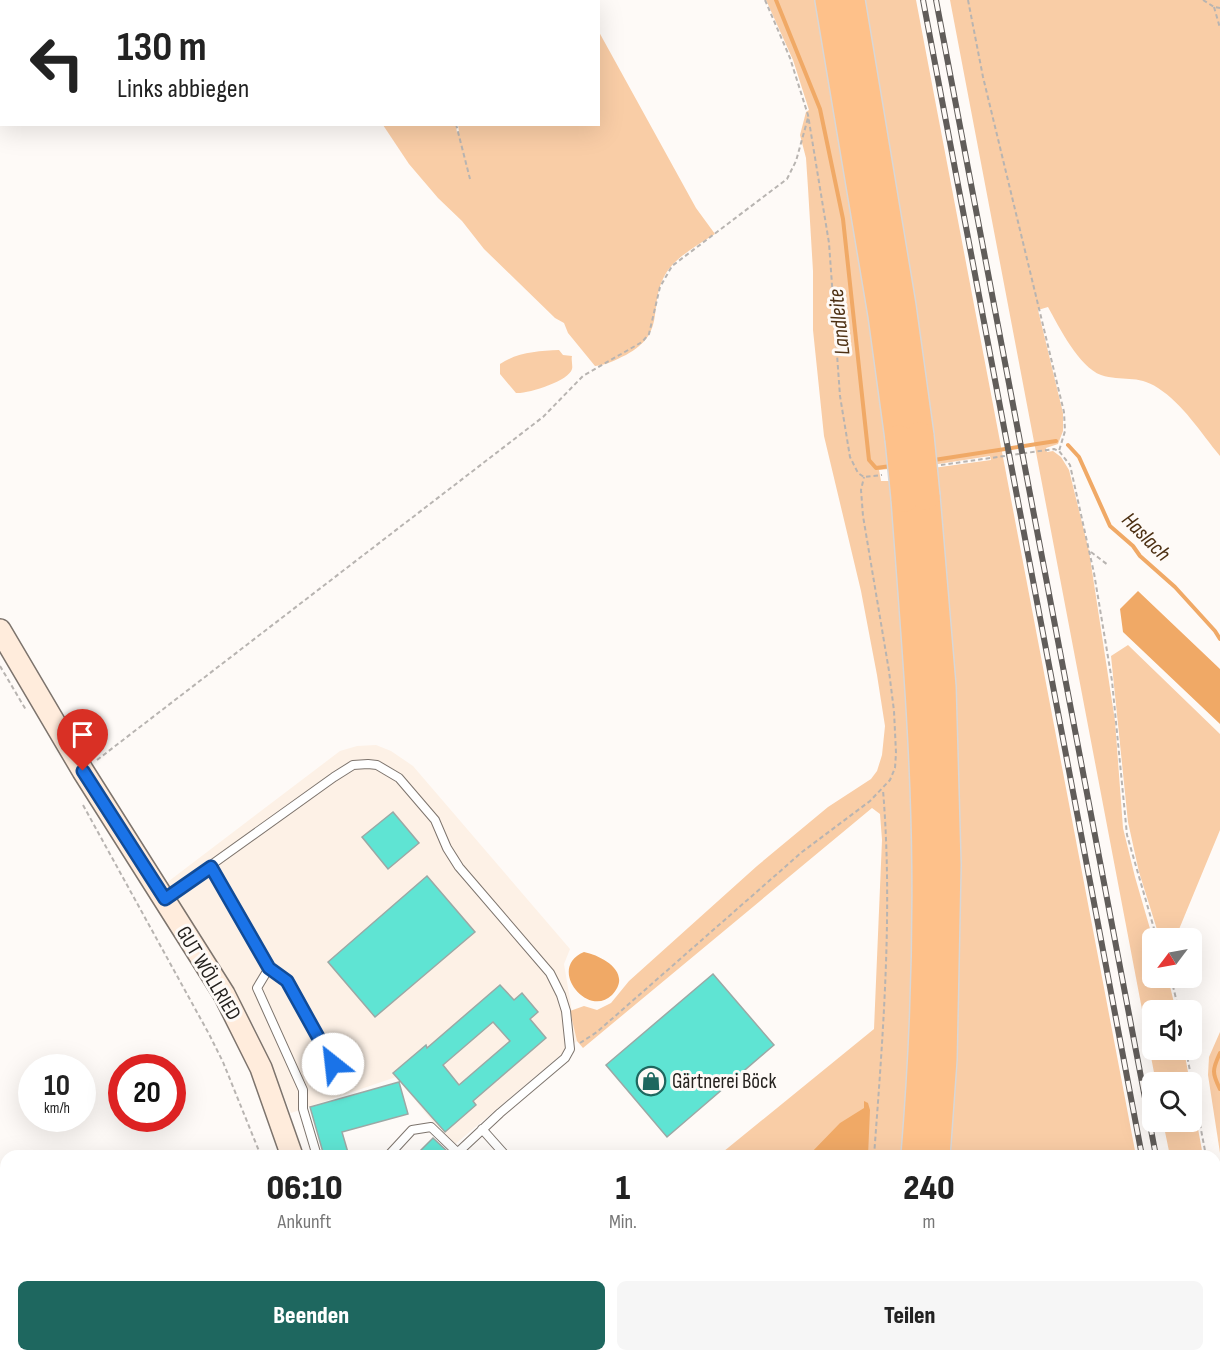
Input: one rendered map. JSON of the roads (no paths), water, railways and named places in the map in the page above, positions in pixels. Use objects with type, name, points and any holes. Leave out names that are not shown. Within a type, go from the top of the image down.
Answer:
[{"type":"highway","points":[[829,0],[882,315],[909,438]]},
{"type":"highway","points":[[851,0],[902,306],[909,438],[915,497],[942,687],[947,865],[943,1048],[936,1150]]},
{"type":"highway","points":[[915,497],[926,865],[923,1061],[916,1150]]},
{"type":"street","name":"GUT WÖLLRIED","points":[[0,630],[83,771],[224,994],[261,1068],[290,1150]]},
{"type":"lane","points":[[165,899],[353,765],[377,765],[399,778],[435,820],[447,849],[459,867],[550,973],[566,1011],[570,1049],[565,1058],[482,1129],[461,1150]]},
{"type":"lane","points":[[211,867],[269,968],[287,981],[345,1084]]},
{"type":"lane","points":[[269,968],[257,988],[303,1090],[303,1109],[315,1150]]},
{"type":"lane","points":[[394,1150],[412,1130],[431,1126],[452,1150]]},
{"type":"lane","points":[[482,1129],[501,1150]]},
{"type":"waterway","name":"Landleite","points":[[776,0],[820,109],[843,219],[869,460],[876,468],[891,466]]},
{"type":"waterway","name":"Landleite","points":[[934,460],[1056,441]]},
{"type":"waterway","name":"Haslach","points":[[1068,445],[1079,457],[1110,526],[1175,587],[1220,639]]},
{"type":"waterway","name":"Haslach","points":[[1220,1053],[1214,1071],[1220,1089]]},
{"type":"railway","points":[[923,0],[1141,1150]]},
{"type":"railway","points":[[936,0],[1155,1150]]},
{"type":"place","name":"Gärtnerei Böck","points":[[651,1081]]}]
